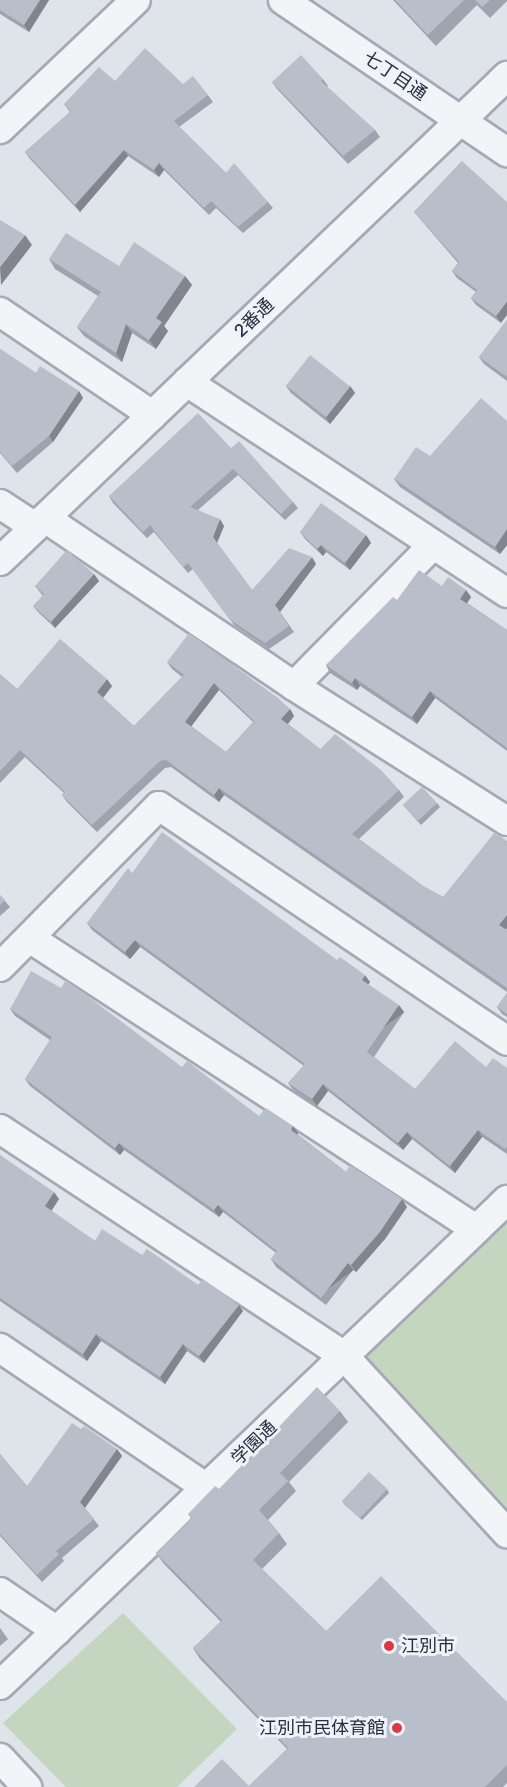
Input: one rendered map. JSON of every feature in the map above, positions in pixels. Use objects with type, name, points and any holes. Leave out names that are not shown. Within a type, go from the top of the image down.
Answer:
[{"type":"street","points":[[3,120],[136,0]]},
{"type":"street","name":"七丁目通","points":[[283,0],[507,152]]},
{"type":"street","name":"2番通","points":[[0,561],[507,76]]},
{"type":"street","points":[[0,312],[152,415]]},
{"type":"street","points":[[187,382],[507,593]]},
{"type":"street","points":[[0,504],[40,523],[507,821]]},
{"type":"street","points":[[294,686],[433,544]]},
{"type":"street","points":[[0,967],[31,939],[159,806],[507,1041]]},
{"type":"street","points":[[31,939],[476,1229]]},
{"type":"street","points":[[0,1129],[344,1356],[507,1533]]},
{"type":"street","name":"学園通","points":[[0,1685],[507,1200]]},
{"type":"street","points":[[0,1348],[207,1488]]},
{"type":"street","points":[[0,1592],[57,1631]]},
{"type":"street","points":[[0,1758],[27,1787]]},
{"type":"green space","points":[[507,1218],[507,1508],[362,1353]]},
{"type":"green space","points":[[123,1613],[237,1729],[177,1787],[66,1787],[3,1723]]},
{"type":"building","points":[[0,0],[40,0],[24,25],[0,10]]},
{"type":"building","points":[[395,0],[464,0],[428,35]]},
{"type":"building","points":[[475,0],[490,0],[482,7]]},
{"type":"building","points":[[145,48],[183,84],[193,76],[208,95],[174,121],[226,173],[234,163],[268,202],[238,227],[211,201],[204,208],[159,163],[154,170],[124,150],[75,205],[25,152],[71,111],[64,104],[99,67],[115,81]]},
{"type":"building","points":[[301,55],[323,79],[321,81],[375,130],[343,156],[272,82]]},
{"type":"building","points":[[462,161],[507,202],[507,301],[496,316],[471,298],[477,290],[452,271],[459,262],[414,212]]},
{"type":"building","points":[[0,220],[25,235],[0,267]]},
{"type":"building","points":[[66,233],[119,266],[134,242],[185,276],[156,318],[162,322],[149,340],[126,324],[116,353],[77,327],[101,292],[49,259]]},
{"type":"building","points":[[507,320],[507,377],[479,357]]},
{"type":"building","points":[[0,349],[36,373],[40,366],[79,391],[49,436],[12,466],[0,452]]},
{"type":"building","points":[[310,355],[350,386],[326,417],[286,386]]},
{"type":"building","points":[[481,398],[507,421],[507,529],[495,547],[394,479],[416,447],[430,456]]},
{"type":"building","points":[[198,413],[231,448],[239,441],[293,502],[281,514],[233,469],[190,507],[220,519],[213,537],[252,590],[289,548],[312,557],[275,605],[289,626],[265,643],[229,619],[188,563],[183,567],[150,525],[143,532],[109,496]]},
{"type":"building","points":[[321,503],[366,535],[345,563],[321,545],[317,549],[300,532]]},
{"type":"building","points":[[67,550],[94,574],[51,622],[33,606],[44,594],[35,586]]},
{"type":"building","points":[[419,570],[442,586],[448,577],[466,590],[460,599],[507,630],[507,748],[430,691],[412,717],[355,678],[352,683],[326,665],[393,597],[397,600]]},
{"type":"building","points":[[189,633],[278,698],[290,709],[281,719],[320,749],[335,734],[381,770],[399,790],[352,834],[423,886],[443,897],[495,832],[507,841],[507,915],[499,925],[507,930],[507,988],[219,788],[214,795],[166,760],[160,761],[92,825],[62,795],[65,792],[20,750],[0,771],[0,674],[17,689],[60,639],[107,679],[97,692],[134,726],[184,675],[167,662]],"holes":[[[214,683],[254,721],[226,752],[185,722]]]},
{"type":"building","points":[[422,787],[437,803],[418,821],[403,805]]},
{"type":"building","points":[[162,832],[337,960],[340,957],[365,975],[362,980],[399,1005],[367,1052],[415,1089],[455,1041],[486,1067],[493,1058],[507,1068],[507,1147],[505,1149],[478,1130],[450,1166],[407,1132],[398,1143],[323,1084],[312,1099],[288,1083],[305,1064],[135,940],[125,952],[87,923],[128,868],[132,873]]},
{"type":"building","points":[[0,895],[5,900],[0,905]]},
{"type":"building","points":[[31,971],[61,988],[66,980],[182,1067],[187,1061],[259,1116],[266,1108],[293,1126],[291,1130],[346,1172],[350,1165],[402,1199],[380,1232],[351,1265],[348,1263],[321,1298],[271,1259],[277,1251],[218,1205],[214,1210],[119,1143],[115,1148],[25,1079],[52,1037],[10,1009]]},
{"type":"building","points":[[507,993],[507,1014],[497,1007]]},
{"type":"building","points":[[0,1155],[54,1192],[45,1206],[95,1241],[102,1229],[142,1255],[147,1249],[198,1285],[203,1279],[239,1305],[199,1356],[183,1344],[160,1377],[96,1334],[83,1354],[0,1298]]},
{"type":"building","points":[[317,1387],[340,1411],[280,1473],[288,1481],[259,1510],[279,1533],[253,1560],[326,1631],[381,1576],[507,1702],[507,1765],[485,1787],[194,1787],[222,1759],[249,1786],[288,1748],[193,1648],[222,1620],[156,1553],[192,1518],[188,1514],[215,1486],[219,1489]]},
{"type":"building","points":[[72,1423],[81,1429],[84,1426],[117,1449],[80,1502],[94,1519],[56,1551],[59,1554],[37,1575],[0,1534],[0,1454],[27,1486]]},
{"type":"building","points":[[369,1472],[387,1489],[360,1518],[342,1501]]},
{"type":"place","name":"江別市","points":[[389,1646]]},
{"type":"place","name":"江別市民体育館","points":[[397,1728]]}]
